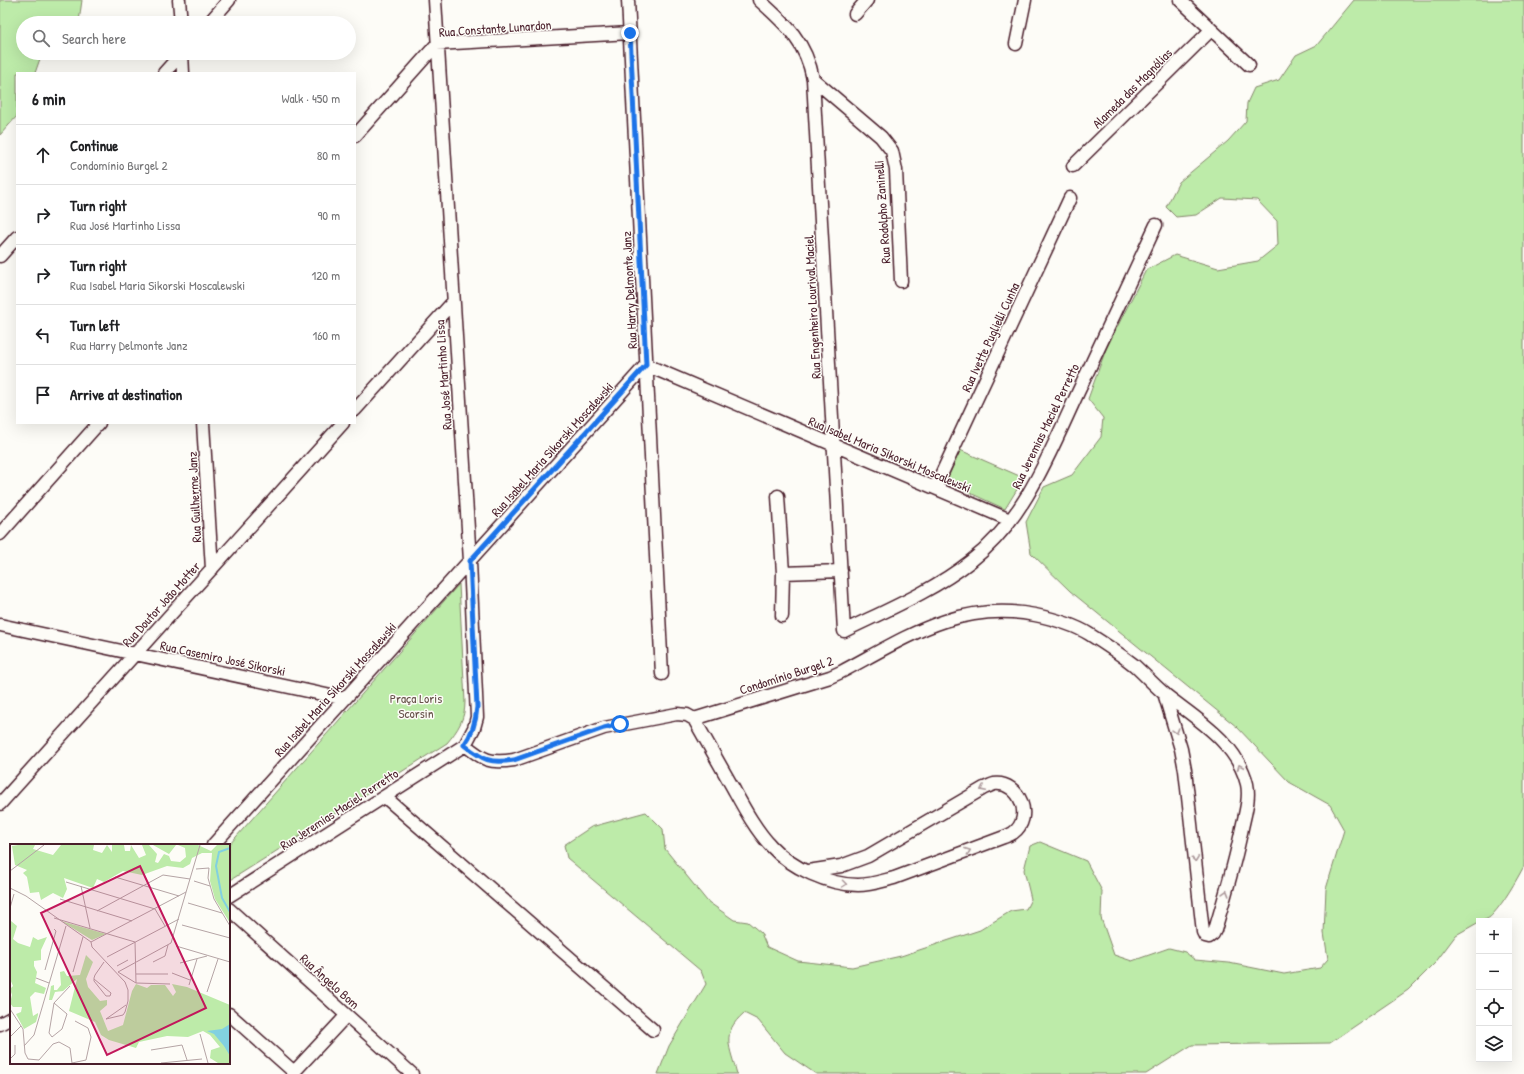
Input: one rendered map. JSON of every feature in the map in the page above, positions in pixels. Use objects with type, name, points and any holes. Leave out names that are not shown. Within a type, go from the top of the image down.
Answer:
[{"type":"street","points":[[179,0],[180,16]]},
{"type":"street","points":[[215,16],[229,0]]},
{"type":"street","name":"Rua José Martinho Lissa","points":[[434,0],[452,302],[470,561],[477,712],[474,728],[464,745]]},
{"type":"street","name":"Rua Harry Delmonte Janz","points":[[628,0],[662,674]]},
{"type":"street","name":"Rua Engenheiro Lourival Maciel","points":[[759,0],[790,28],[800,42],[806,55],[813,79],[844,631]]},
{"type":"street","points":[[855,14],[867,0]]},
{"type":"street","points":[[1016,44],[1025,0]]},
{"type":"street","points":[[1180,0],[1249,65]]},
{"type":"street","name":"Alameda das Magnólias","points":[[1073,166],[1211,30]]},
{"type":"street","name":"Rua Constante Lunardon","points":[[356,135],[437,44],[630,33]]},
{"type":"street","points":[[165,72],[176,60]]},
{"type":"street","points":[[182,60],[183,72]]},
{"type":"street","name":"Rua Rodolpho Zaninelli","points":[[813,79],[881,137],[892,151],[896,170],[901,281]]},
{"type":"street","name":"Rua Ivette Puglielli Cunha","points":[[935,488],[1070,198]]},
{"type":"street","name":"Rua Jeremias Maciel Perretto","points":[[844,631],[915,596],[972,561],[1010,520],[1023,503],[1044,464],[1156,225]]},
{"type":"street","points":[[0,256],[16,238]]},
{"type":"street","points":[[356,409],[452,302]]},
{"type":"street","name":"Rua Isabel Maria Sikorski Moscalewski","points":[[214,844],[646,365],[1010,520]]},
{"type":"street","points":[[0,534],[98,424]]},
{"type":"street","name":"Rua Guilherme Janz","points":[[203,424],[212,569]]},
{"type":"street","name":"Rua Doutor João Motter","points":[[0,804],[342,424]]},
{"type":"street","points":[[778,496],[783,573],[782,616]]},
{"type":"street","points":[[783,573],[841,572]]},
{"type":"street","name":"Condomínio Burgel 2","points":[[694,719],[779,691],[830,677],[919,630],[939,622],[983,611],[1003,611],[1048,617],[1067,623],[1113,650],[1134,666],[1164,693],[1220,737],[1231,750],[1239,764],[1247,783],[1248,795],[1246,809],[1237,856],[1215,930],[1209,937],[1205,936],[1203,932],[1185,770],[1181,749],[1164,693]]},
{"type":"street","name":"Rua Casemiro José Sikorski","points":[[0,625],[346,698]]},
{"type":"street","points":[[464,745],[486,760],[499,762],[514,760],[604,728],[677,714],[687,715],[694,719],[758,831],[771,847],[795,866],[826,880],[841,884],[858,885],[876,883],[894,878],[1013,833],[1020,824],[1024,814],[1022,801],[1015,792],[1006,786],[994,784],[984,788],[860,859],[841,866],[808,871]]},
{"type":"street","name":"Rua Jeremias Maciel Perretto","points":[[230,895],[385,798],[464,745]]},
{"type":"street","points":[[385,798],[653,1030]]},
{"type":"street","name":"Rua Ângelo Bom","points":[[230,910],[412,1074]]},
{"type":"street","points":[[230,1015],[294,1073],[346,1016]]},
{"type":"street","points":[[0,1024],[10,1019]]},
{"type":"green space","points":[[0,0],[82,0],[80,16],[16,16],[16,60],[40,60],[35,72],[16,72],[16,117],[0,135]]},
{"type":"green space","points":[[1354,0],[1524,0],[1524,866],[1514,885],[1490,917],[1476,918],[1476,924],[1456,935],[1435,963],[1408,990],[1330,1043],[1192,1045],[1146,1074],[816,1074],[785,1053],[758,1020],[744,1013],[729,1034],[730,1048],[737,1074],[658,1074],[669,1046],[706,984],[701,971],[567,858],[564,845],[591,827],[646,812],[663,829],[665,849],[707,901],[734,920],[748,922],[761,933],[767,947],[798,961],[852,967],[901,956],[980,930],[1011,911],[1026,909],[1031,899],[1024,870],[1030,846],[1040,842],[1086,861],[1102,891],[1101,918],[1114,955],[1132,961],[1169,948],[1185,952],[1195,960],[1229,963],[1284,974],[1320,968],[1328,959],[1324,933],[1326,889],[1344,830],[1330,805],[1289,782],[1237,727],[1070,591],[1031,553],[1026,522],[1044,487],[1072,475],[1101,437],[1103,418],[1088,399],[1106,349],[1146,270],[1175,255],[1218,268],[1258,261],[1278,245],[1277,221],[1257,200],[1222,198],[1196,215],[1176,217],[1166,207],[1179,182],[1228,141],[1246,121],[1247,103],[1254,88],[1279,80],[1296,55],[1317,45]]},
{"type":"green space","points":[[960,450],[1024,478],[1005,509],[946,482]]},
{"type":"green space","name":"Praça Loris Scorsin","points":[[459,584],[465,708],[458,729],[447,743],[230,880],[230,844]]},
{"type":"route","points":[[620,724],[604,728],[514,760],[499,762],[486,760],[478,756],[464,745],[474,728],[477,707],[470,561],[646,365],[630,33]]}]
